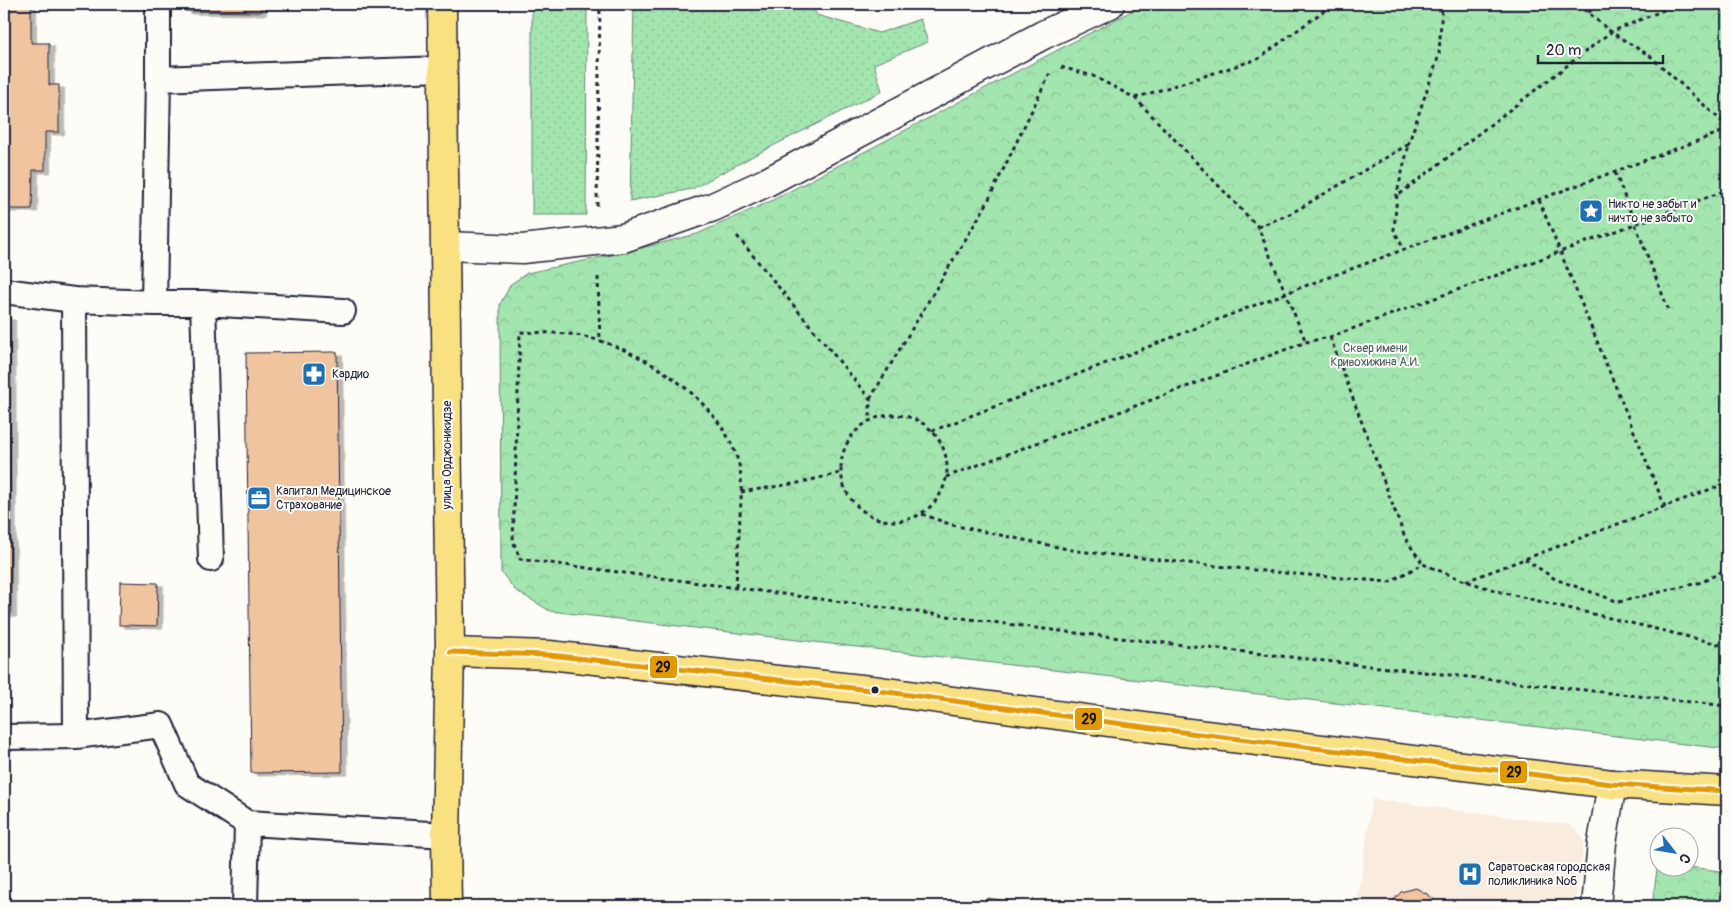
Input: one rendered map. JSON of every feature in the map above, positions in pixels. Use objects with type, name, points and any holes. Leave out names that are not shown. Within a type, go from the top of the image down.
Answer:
[{"type":"main road","name":"улица Орджоникидзе","points":[[442,4],[450,652],[446,835],[447,906]]},
{"type":"main road","points":[[450,652],[549,655],[870,690],[1192,733],[1612,784],[1727,791]]},
{"type":"street","points":[[446,246],[522,248],[623,238],[713,207],[765,183],[1043,35],[1110,4]]},
{"type":"street","points":[[1596,906],[1602,843],[1612,784]]},
{"type":"lane","points":[[154,303],[158,4]]},
{"type":"lane","points":[[158,79],[443,70]]},
{"type":"lane","points":[[4,291],[74,300],[154,303],[203,302],[343,311]]},
{"type":"lane","points":[[74,300],[76,736]]},
{"type":"lane","points":[[203,302],[211,559]]},
{"type":"lane","points":[[4,736],[76,736],[161,725],[187,784],[247,823],[446,835]]},
{"type":"lane","points":[[245,906],[247,823]]},
{"type":"path","points":[[600,4],[596,240],[600,342]]},
{"type":"path","points":[[1135,98],[1258,59],[1333,4]]},
{"type":"path","points":[[1404,250],[1394,230],[1396,197],[1408,144],[1440,55],[1442,4]]},
{"type":"path","points":[[932,431],[1286,294],[1615,172],[1727,128],[1650,56],[1611,32],[1578,4]]},
{"type":"path","points":[[1588,12],[1606,4]]},
{"type":"path","points":[[1396,197],[1611,32],[1678,4]]},
{"type":"path","points":[[870,420],[870,399],[986,205],[1054,65],[1093,76],[1135,98],[1258,227],[1306,342]]},
{"type":"path","points":[[1258,227],[1290,214],[1408,144]]},
{"type":"path","points":[[1615,172],[1668,309]]},
{"type":"path","points":[[946,477],[1306,342],[1330,337],[1727,190]]},
{"type":"path","points":[[1539,200],[1664,506]]},
{"type":"path","points":[[713,207],[870,399]]},
{"type":"path","points":[[736,587],[741,492],[739,466],[727,434],[701,403],[677,381],[651,364],[622,349],[580,336],[520,332],[513,541],[520,559],[1066,632],[1727,706]]},
{"type":"path","points":[[1330,337],[1405,538],[1423,564],[1501,592],[1727,646]]},
{"type":"path","points":[[886,415],[902,415],[917,420],[932,431],[941,443],[946,460],[946,477],[942,491],[934,503],[922,514],[907,520],[888,522],[871,517],[855,506],[845,490],[840,473],[842,457],[847,442],[857,430],[870,420],[886,415]]},
{"type":"path","points":[[741,492],[798,483],[840,473]]},
{"type":"path","points":[[1466,581],[1727,483]]},
{"type":"path","points":[[922,514],[952,525],[1077,551],[1273,572],[1390,582],[1423,564]]},
{"type":"path","points":[[1524,559],[1555,579],[1619,602],[1702,582],[1727,568]]},
{"type":"shaded area","name":"Саратовская городская поликлиника №6","points":[[1372,799],[1570,825],[1579,833],[1584,842],[1575,906],[1357,906]]},
{"type":"green space","points":[[532,4],[587,4],[586,215],[532,215]]},
{"type":"green space","points":[[634,4],[810,4],[817,15],[879,33],[920,19],[928,42],[874,64],[882,91],[692,189],[630,201]]},
{"type":"green space","name":"Сквер имени Кривохижина А.И.","points":[[1145,4],[1727,4],[1727,749],[550,611],[515,590],[501,572],[500,304],[511,284],[527,273],[621,253],[697,234],[771,201]]},
{"type":"green space","points":[[1698,868],[1727,872],[1727,901],[1706,898],[1705,906],[1652,906],[1656,878],[1698,878]]},
{"type":"building","points":[[185,4],[261,4],[261,12],[185,11]]},
{"type":"building","points":[[4,5],[31,5],[31,43],[49,43],[49,85],[59,85],[59,132],[45,132],[45,170],[33,170],[32,209],[4,209]]},
{"type":"building","points":[[4,317],[10,317],[11,614],[4,614]]},
{"type":"building","points":[[337,352],[342,772],[251,773],[246,353]]},
{"type":"building","points":[[120,582],[158,583],[157,626],[119,625]]},
{"type":"building","points":[[1416,888],[1427,894],[1435,906],[1390,906],[1401,892]]},
{"type":"building","points":[[987,898],[1037,906],[985,906]]},
{"type":"transit line","name":"29","points":[[450,652],[549,655],[880,691],[1182,732],[1612,784],[1727,791]]},
{"type":"place","name":"Никто не забыт и ничто не забыто","points":[[1591,211]]},
{"type":"place","name":"Кардио","points":[[314,374]]},
{"type":"place","name":"Капитал Медицинское Страхование","points":[[259,498]]},
{"type":"place","name":"Саратовская городская поликлиника №6","points":[[1470,874]]}]
